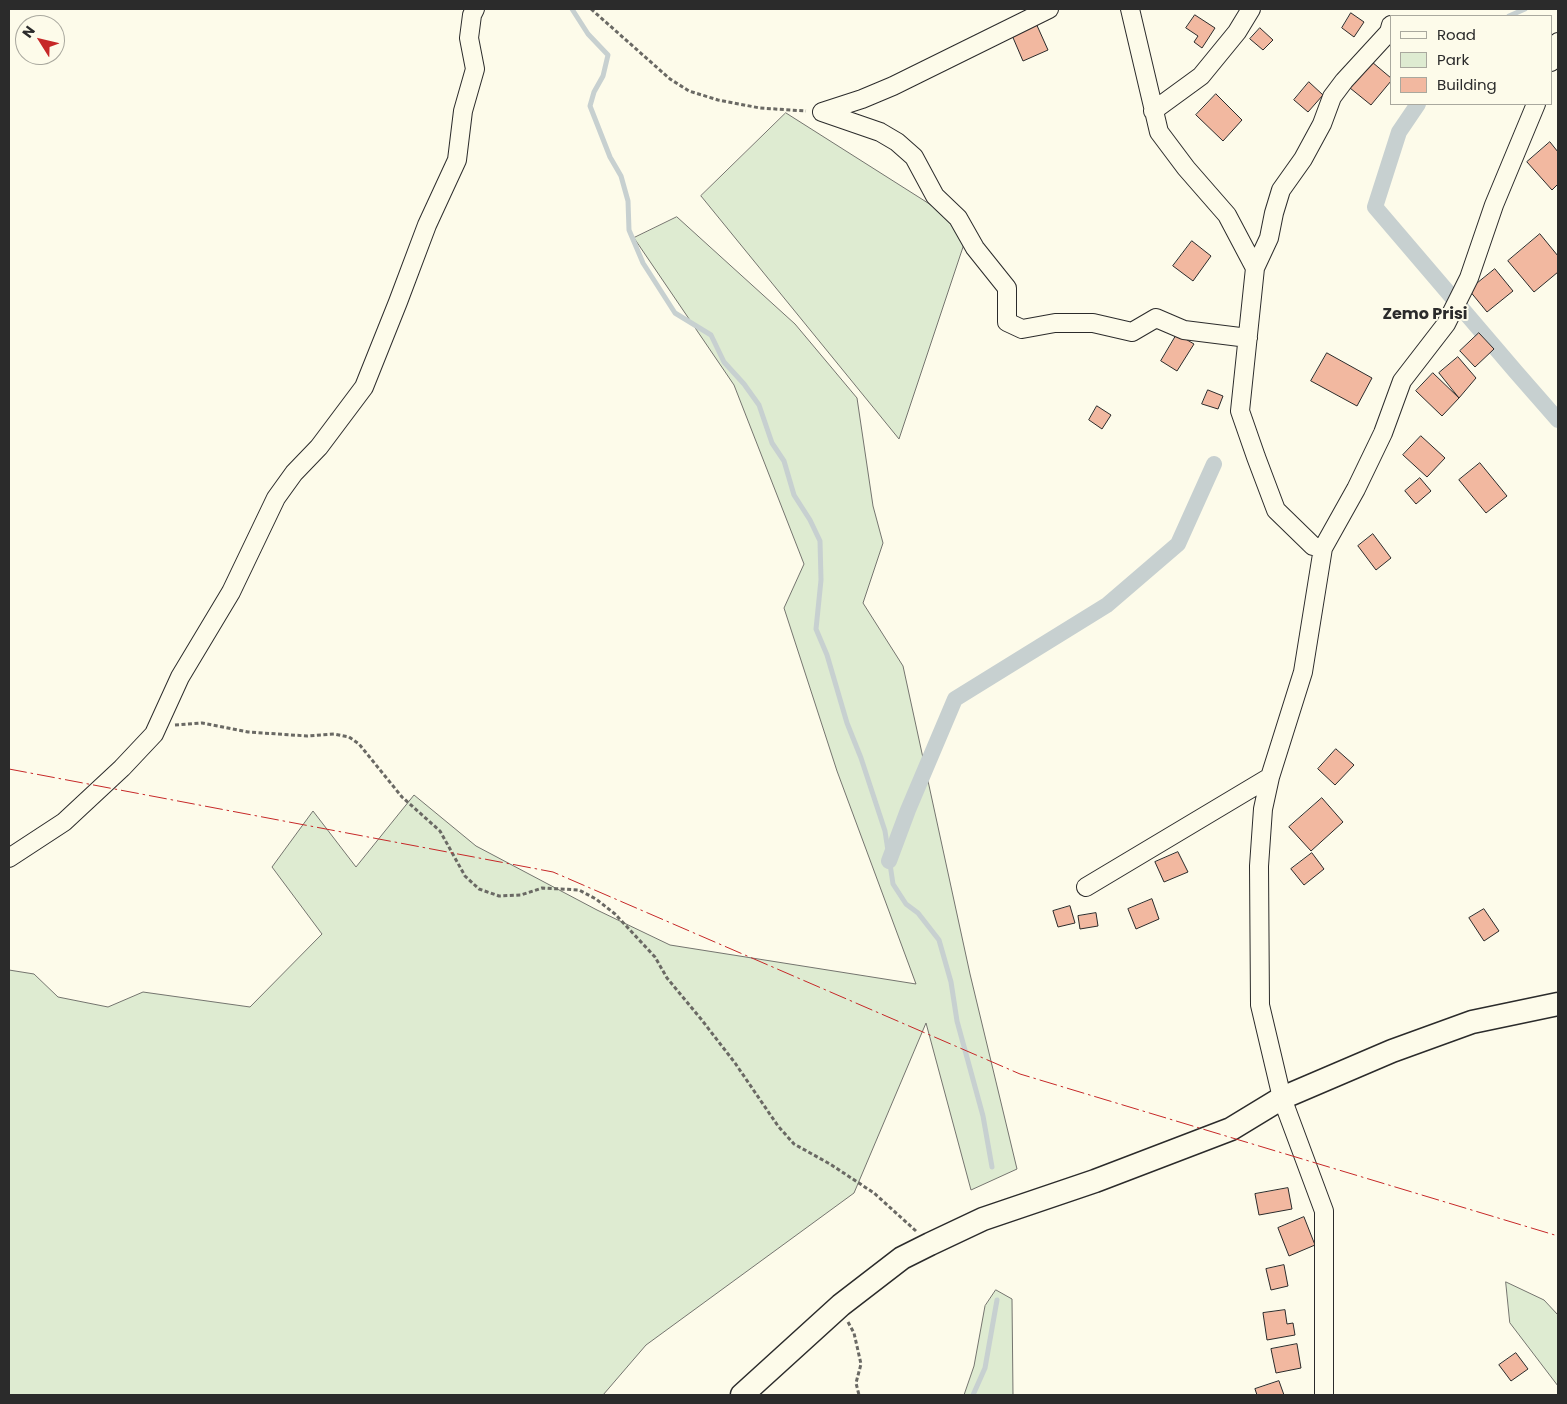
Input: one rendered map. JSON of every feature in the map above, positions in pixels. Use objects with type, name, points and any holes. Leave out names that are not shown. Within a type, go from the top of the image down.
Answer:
[{"type":"main road","points":[[742,1395],[840,1305],[902,1258],[930,1244],[983,1219],[1095,1181],[1231,1129],[1282,1098],[1392,1051],[1472,1022],[1558,1004]]},
{"type":"street","points":[[9,858],[64,822],[122,768],[154,734],[180,677],[230,592],[276,498],[294,473],[319,447],[364,387],[426,225],[457,160],[463,111],[475,70],[469,38],[472,15],[475,9]]},
{"type":"street","points":[[822,112],[862,99],[893,86],[1049,9]]},
{"type":"street","points":[[1130,9],[1159,132],[1186,168],[1227,215],[1255,268]]},
{"type":"street","points":[[1153,111],[1202,76],[1237,32],[1251,9]]},
{"type":"street","points":[[1323,548],[1313,546],[1276,510],[1240,411],[1255,268],[1270,238],[1274,213],[1281,190],[1322,124],[1332,97],[1390,28]]},
{"type":"street","points":[[1552,59],[1558,42]]},
{"type":"street","points":[[1324,1395],[1324,1211],[1282,1098],[1260,1004],[1258,866],[1263,809],[1270,777],[1303,672],[1323,548],[1356,489],[1383,432],[1402,381],[1446,324],[1469,278],[1494,205],[1536,105]]},
{"type":"street","points":[[822,112],[880,132],[897,142],[914,157],[935,196],[958,218],[975,248],[1006,288],[1008,322],[1022,329],[1055,323],[1093,322],[1132,332],[1156,318],[1184,330],[1248,338]]},
{"type":"street","points":[[1086,888],[1270,777]]},
{"type":"path","points":[[590,9],[670,79],[689,91],[718,100],[760,108],[822,112]]},
{"type":"path","points":[[154,734],[167,727],[202,723],[248,732],[308,736],[334,734],[349,737],[359,744],[402,797],[440,832],[465,876],[479,890],[499,896],[521,895],[542,888],[578,890],[596,899],[615,914],[654,957],[667,978],[735,1063],[788,1138],[794,1144],[830,1164],[874,1193],[930,1244]]},
{"type":"path","points":[[840,1305],[854,1333],[861,1364],[856,1383],[860,1395]]},
{"type":"green space","points":[[786,113],[969,229],[899,439],[701,196]]},
{"type":"green space","points":[[677,217],[795,324],[857,398],[873,506],[883,543],[863,603],[903,666],[970,974],[1017,1169],[971,1190],[926,1023],[854,1193],[646,1345],[603,1395],[9,1395],[9,970],[34,974],[58,997],[108,1007],[143,992],[250,1007],[322,934],[272,867],[313,811],[356,867],[414,795],[476,846],[597,910],[670,945],[916,984],[837,771],[784,608],[804,564],[734,385],[634,238]]},
{"type":"green space","points":[[1506,1282],[1544,1300],[1558,1315],[1558,1386],[1510,1323]]},
{"type":"green space","points":[[996,1290],[1012,1299],[1013,1395],[964,1395],[974,1366],[985,1306]]},
{"type":"building","points":[[1351,13],[1364,22],[1354,37],[1342,28]]},
{"type":"building","points":[[1195,15],[1215,28],[1202,48],[1194,42],[1198,36],[1186,28]]},
{"type":"building","points":[[1035,21],[1048,50],[1023,61],[1011,33]]},
{"type":"building","points":[[1260,28],[1273,40],[1263,50],[1250,39]]},
{"type":"building","points":[[1372,62],[1390,77],[1390,82],[1371,105],[1350,88]]},
{"type":"building","points":[[1309,82],[1323,95],[1308,112],[1294,100]]},
{"type":"building","points":[[1216,94],[1242,120],[1223,141],[1196,115]]},
{"type":"building","points":[[1550,142],[1558,152],[1558,184],[1552,190],[1527,162]]},
{"type":"building","points":[[1540,234],[1558,256],[1558,272],[1534,292],[1508,261]]},
{"type":"building","points":[[1192,241],[1211,256],[1193,281],[1173,266]]},
{"type":"building","points":[[1495,269],[1513,291],[1487,312],[1469,290]]},
{"type":"building","points":[[1479,333],[1494,349],[1475,367],[1460,351]]},
{"type":"building","points":[[1177,334],[1194,344],[1177,371],[1161,361]]},
{"type":"building","points":[[1327,353],[1372,378],[1357,406],[1311,381]]},
{"type":"building","points":[[1458,357],[1476,378],[1459,398],[1439,373]]},
{"type":"building","points":[[1433,373],[1459,398],[1442,416],[1416,391]]},
{"type":"building","points":[[1208,390],[1223,396],[1218,409],[1202,404]]},
{"type":"building","points":[[1097,406],[1111,415],[1102,429],[1089,420]]},
{"type":"building","points":[[1421,436],[1445,458],[1427,477],[1403,455]]},
{"type":"building","points":[[1480,463],[1507,496],[1486,513],[1459,480]]},
{"type":"building","points":[[1420,478],[1431,491],[1416,504],[1405,491]]},
{"type":"building","points":[[1373,534],[1391,558],[1376,570],[1358,546]]},
{"type":"building","points":[[1336,749],[1354,765],[1335,785],[1318,769]]},
{"type":"building","points":[[1322,798],[1343,822],[1311,851],[1289,827]]},
{"type":"building","points":[[1178,852],[1188,872],[1164,882],[1155,862]]},
{"type":"building","points":[[1312,853],[1324,869],[1304,885],[1291,869]]},
{"type":"building","points":[[1152,899],[1159,919],[1136,929],[1128,909]]},
{"type":"building","points":[[1070,906],[1075,923],[1058,927],[1053,911]]},
{"type":"building","points":[[1484,909],[1499,931],[1484,941],[1469,918]]},
{"type":"building","points":[[1096,913],[1098,926],[1080,929],[1078,916]]},
{"type":"building","points":[[1288,1188],[1292,1209],[1259,1215],[1255,1194]]},
{"type":"building","points":[[1304,1217],[1315,1245],[1289,1256],[1278,1228]]},
{"type":"building","points":[[1284,1265],[1288,1286],[1271,1290],[1266,1269]]},
{"type":"building","points":[[1285,1310],[1287,1324],[1293,1323],[1295,1335],[1267,1340],[1263,1313]]},
{"type":"building","points":[[1297,1344],[1301,1368],[1276,1373],[1271,1349]]},
{"type":"building","points":[[1516,1353],[1528,1369],[1511,1381],[1499,1365]]},
{"type":"building","points":[[1279,1381],[1284,1395],[1257,1395],[1255,1389]]},
{"type":"waterway","points":[[572,9],[588,34],[608,55],[603,76],[594,92],[590,106],[610,157],[621,176],[628,201],[629,230],[643,263],[675,313],[711,335],[724,362],[744,384],[759,405],[772,443],[784,461],[794,495],[810,520],[820,541],[821,580],[816,629],[827,655],[847,723],[861,758],[885,831],[893,884],[906,904],[918,913],[939,940],[951,982],[957,1021],[983,1116],[992,1167]]},
{"type":"waterway","points":[[1511,15],[1525,9]]},
{"type":"waterway","points":[[1417,105],[1399,132],[1375,207],[1558,420]]},
{"type":"waterway","points":[[889,861],[908,810],[955,699],[1107,605],[1178,544],[1214,464]]},
{"type":"waterway","points":[[973,1395],[985,1368],[997,1300]]},
{"type":"power","points":[[9,769],[553,872],[1020,1074],[1558,1236]]},
{"type":"district","name":"Zemo Prisi","points":[[1425,315]]}]
